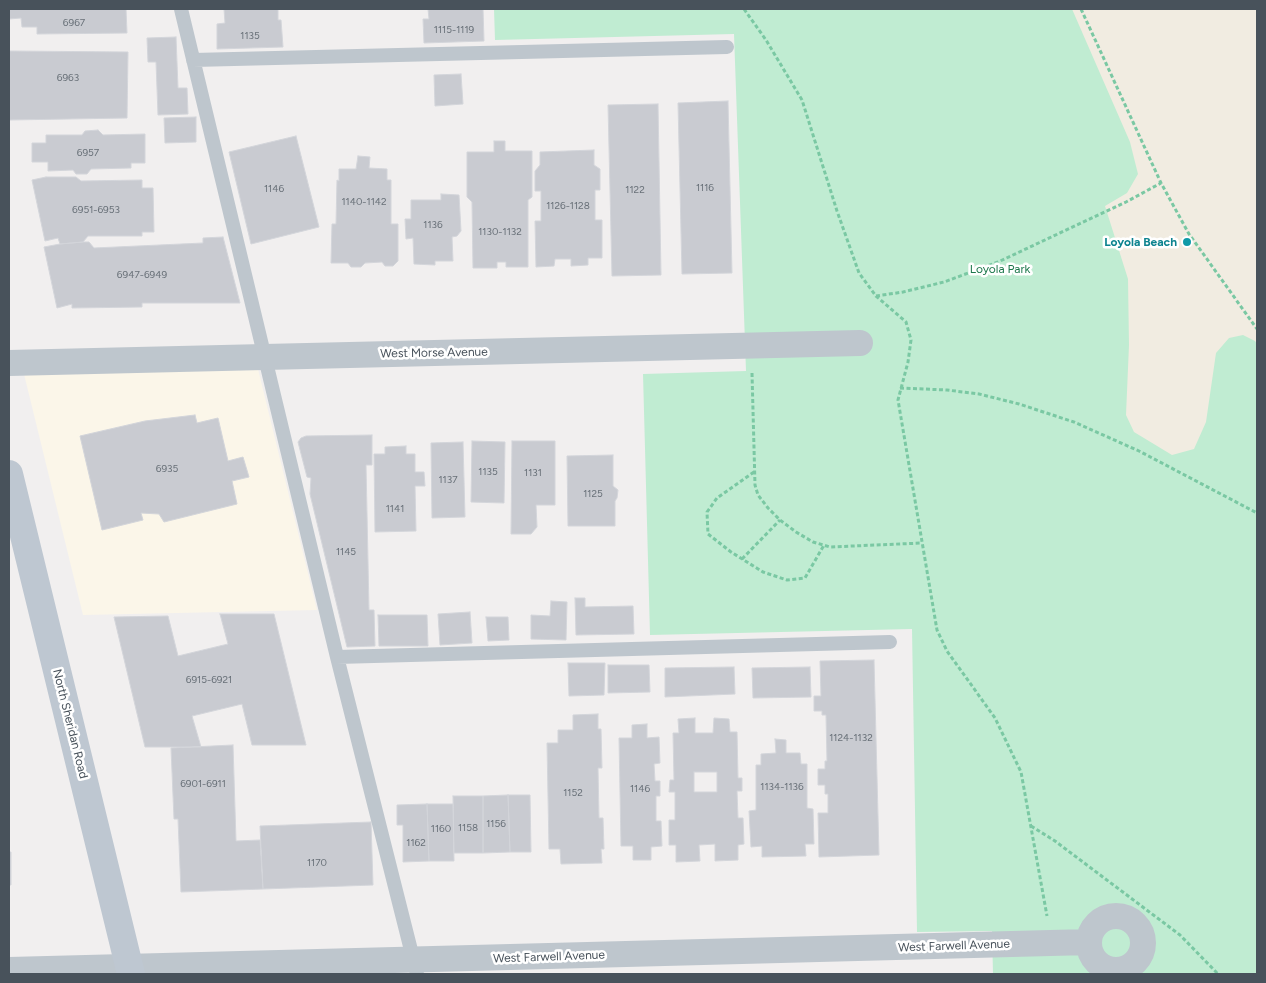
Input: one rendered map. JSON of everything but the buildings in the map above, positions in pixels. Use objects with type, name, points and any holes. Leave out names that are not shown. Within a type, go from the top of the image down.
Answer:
[{"type":"main road","name":"North Sheridan Road","points":[[9,474],[130,971]]},
{"type":"street","name":"West Morse Avenue","points":[[9,363],[860,343]]},
{"type":"street","name":"West Farwell Avenue","points":[[9,970],[130,971],[416,968],[1089,942]]},
{"type":"lane","points":[[180,9],[194,60],[337,657],[416,968]]},
{"type":"lane","points":[[194,60],[727,47]]},
{"type":"lane","points":[[337,657],[890,642]]},
{"type":"path","points":[[744,9],[766,40],[802,100],[859,273],[876,296],[906,322],[911,340],[908,362],[898,400],[936,630],[946,651],[995,718],[1021,772],[1052,944]]},
{"type":"path","points":[[1080,9],[1161,182],[1189,234],[1257,329]]},
{"type":"path","points":[[876,296],[903,292],[944,282],[998,262],[1126,202],[1161,182]]},
{"type":"path","points":[[751,345],[755,485],[758,495],[768,508],[780,520],[813,542],[830,547],[922,543]]},
{"type":"path","points":[[900,388],[947,390],[979,394],[1019,404],[1074,422],[1139,451],[1257,513]]},
{"type":"path","points":[[754,472],[717,498],[707,512],[708,534],[731,552],[763,572],[787,580],[805,578],[824,545]]},
{"type":"path","points":[[742,559],[780,520]]},
{"type":"path","points":[[1030,826],[1055,841],[1180,935],[1218,974]]},
{"type":"shaded area","points":[[257,365],[317,610],[83,615],[23,370]]},
{"type":"green space","name":"Loyola Park","points":[[494,9],[1257,9],[1257,974],[993,974],[992,931],[917,932],[912,629],[650,635],[643,374],[746,371],[734,34],[495,40]]},
{"type":"sand","name":"Loyola Beach","points":[[1072,9],[1257,9],[1257,344],[1243,335],[1229,338],[1216,353],[1206,422],[1194,449],[1172,455],[1134,432],[1126,415],[1129,345],[1128,279],[1105,206],[1127,193],[1138,174],[1130,142]]},
{"type":"place","name":"Loyola Beach","points":[[1187,242]]}]
